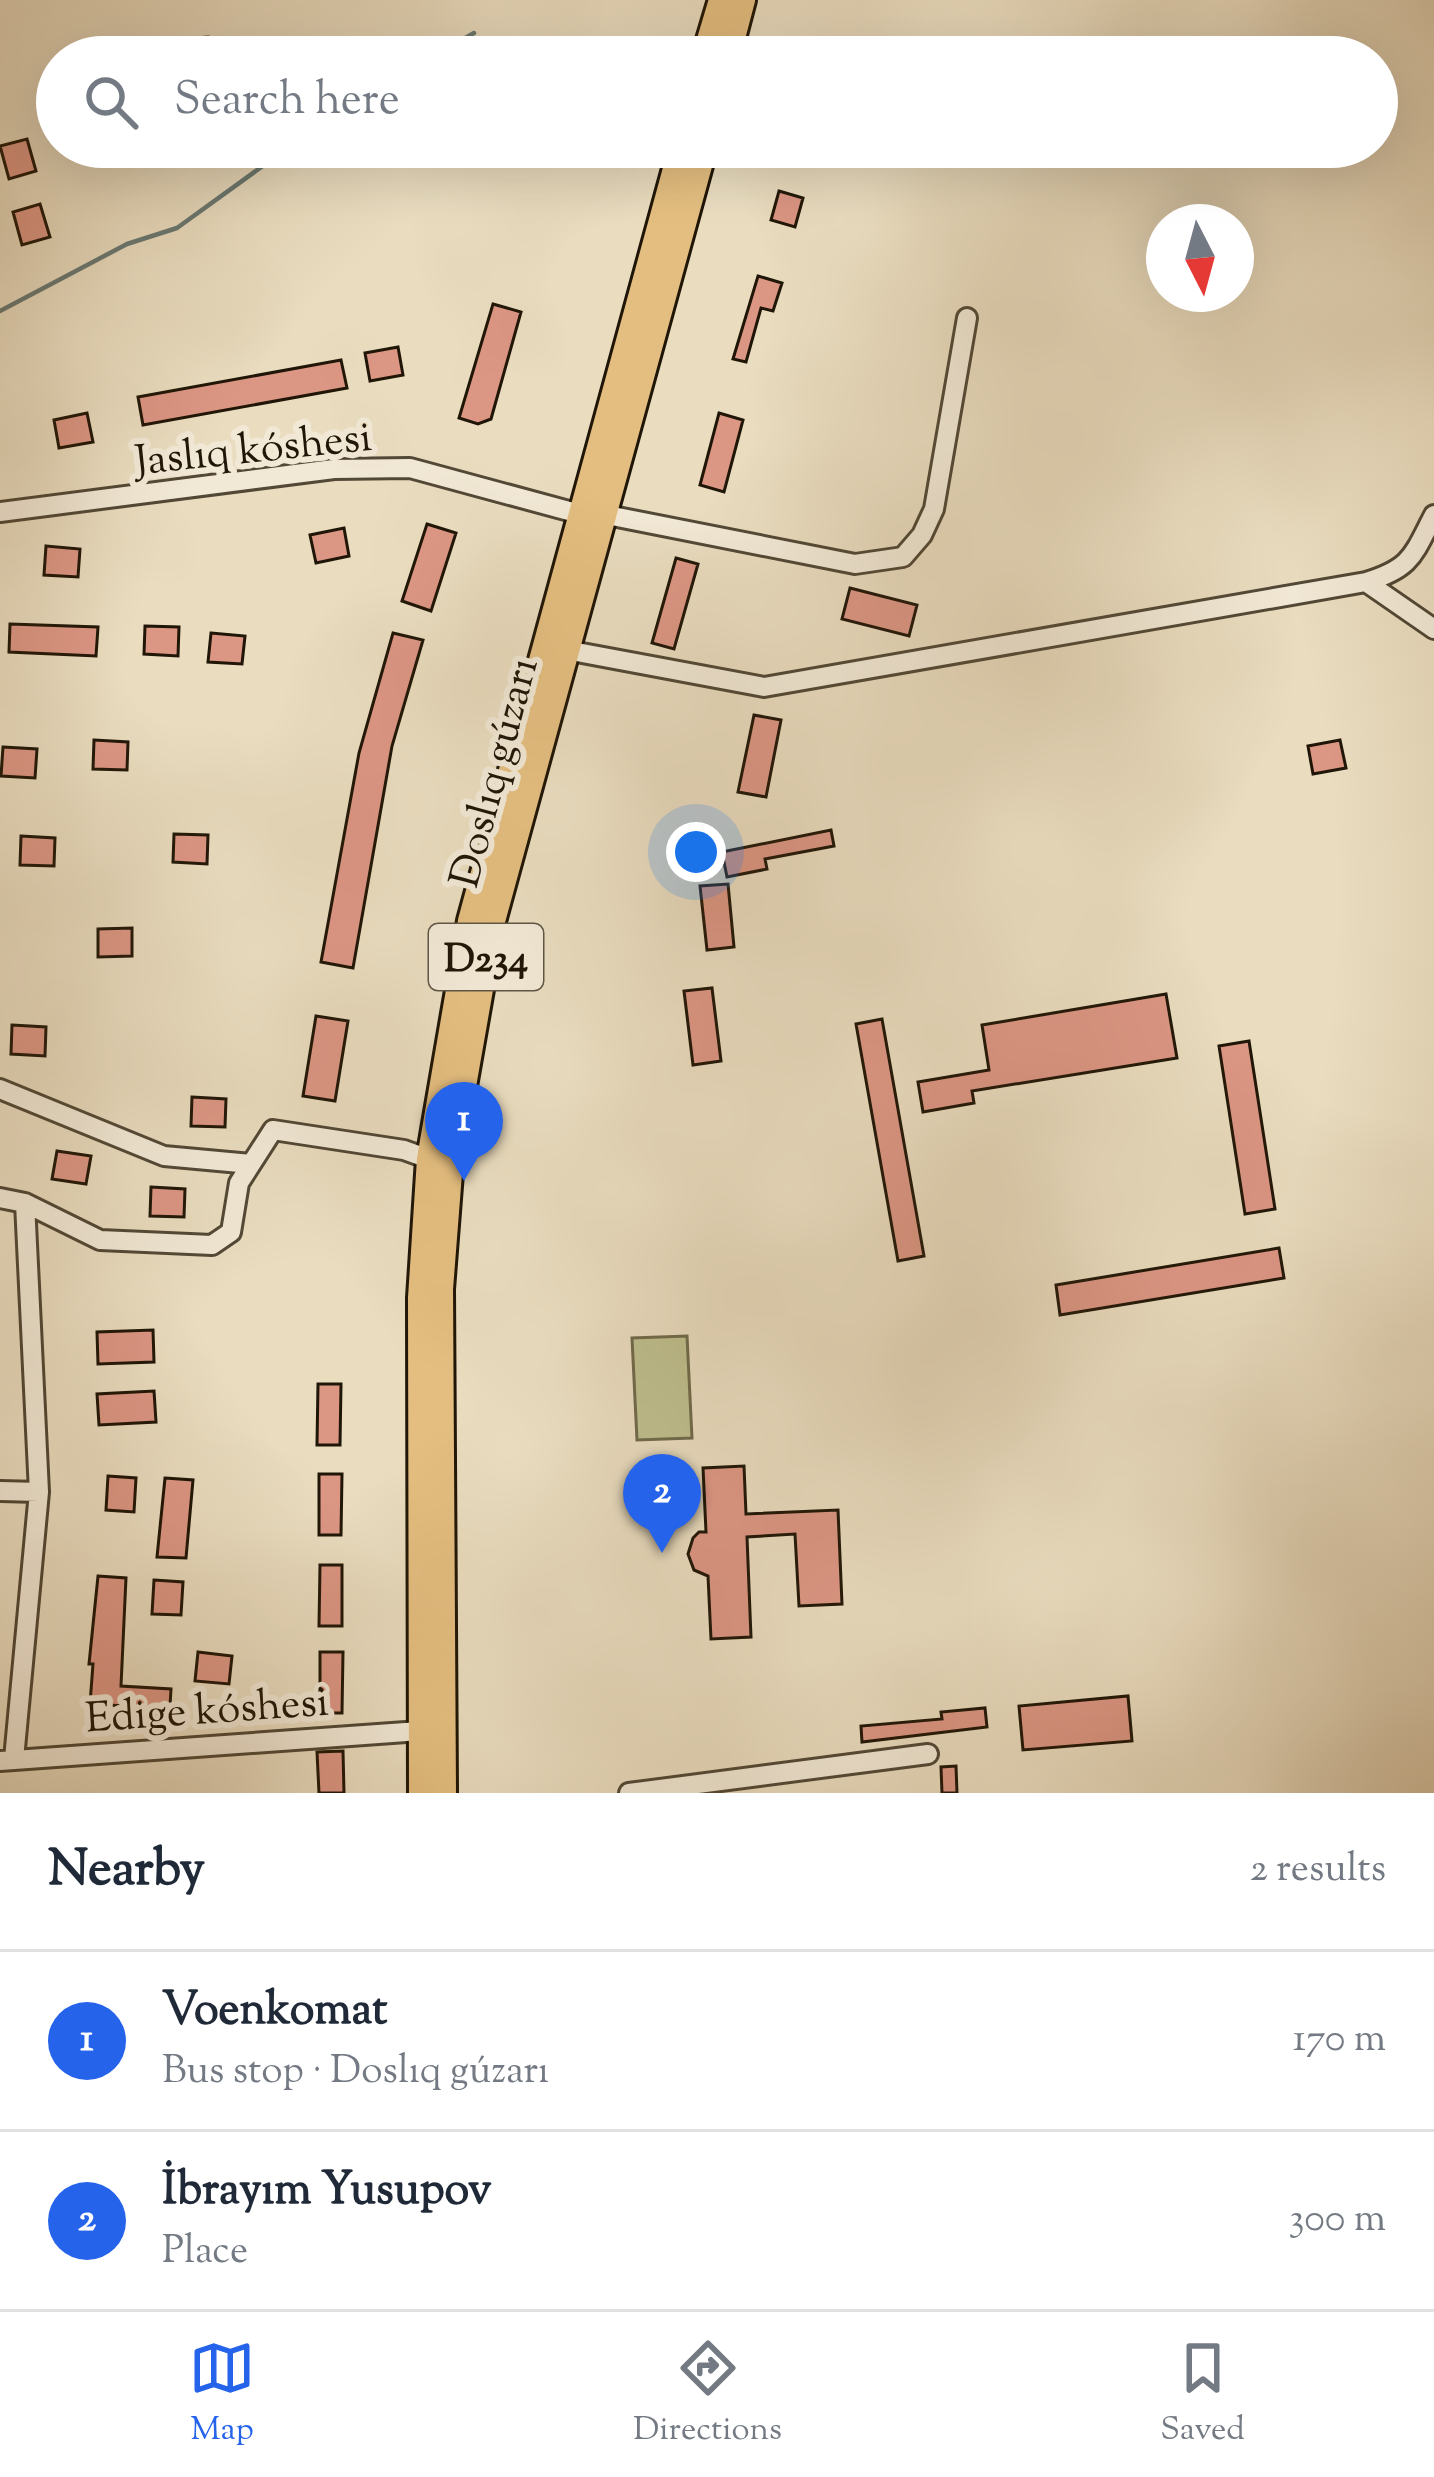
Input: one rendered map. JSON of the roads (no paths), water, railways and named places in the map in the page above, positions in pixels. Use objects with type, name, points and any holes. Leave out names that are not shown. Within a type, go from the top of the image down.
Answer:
[{"type":"main road","points":[[710,36],[721,0]]},
{"type":"main road","points":[[734,36],[743,0]]},
{"type":"main road","name":"Doslıq gúzarı","points":[[645,330],[677,168]]},
{"type":"main road","name":"Doslıq gúzarı","points":[[422,1793],[420,1298],[429,1160],[470,921],[645,330],[698,168]]},
{"type":"main road","name":"Doslıq gúzarı","points":[[444,1793],[441,1289],[451,1160],[493,921],[566,650],[591,514]]},
{"type":"street","name":"Jaslıq kóshesi","points":[[0,512],[334,469],[410,468],[591,514],[855,565],[903,557],[922,535],[934,509],[967,318]]},
{"type":"street","points":[[566,650],[764,687],[1366,582],[1393,574],[1412,560],[1434,515]]},
{"type":"street","points":[[1366,582],[1434,628]]},
{"type":"street","points":[[0,1090],[164,1156],[251,1164]]},
{"type":"street","points":[[0,1198],[25,1203],[100,1240],[212,1245],[231,1232],[239,1183],[273,1130],[404,1150],[429,1160]]},
{"type":"street","points":[[7,1760],[39,1492],[25,1203]]},
{"type":"street","points":[[0,1491],[39,1492]]},
{"type":"street","name":"Edige kóshesi","points":[[7,1760],[420,1731]]},
{"type":"street","points":[[629,1793],[928,1754]]},
{"type":"waterway","points":[[469,36],[474,33]]},
{"type":"waterway","points":[[0,311],[127,244],[177,228],[260,168]]},
{"type":"place","name":"Voenkomat","points":[[464,1181]]},
{"type":"place","name":"İbrayım Yusupov","points":[[662,1553]]}]
